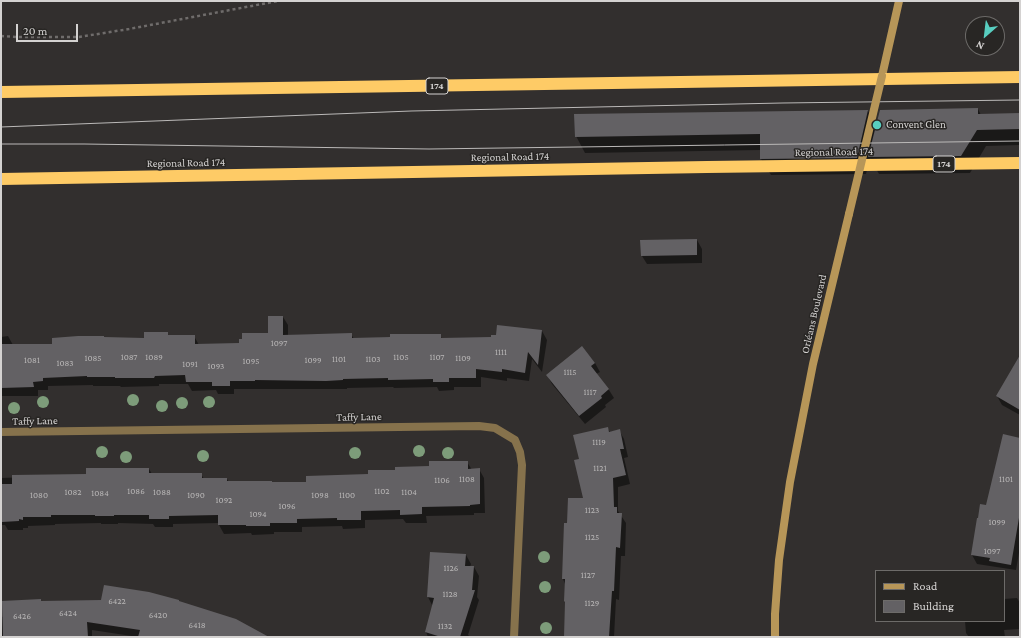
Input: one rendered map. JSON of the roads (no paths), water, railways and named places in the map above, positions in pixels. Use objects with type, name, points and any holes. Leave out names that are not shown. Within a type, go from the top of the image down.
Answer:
[{"type":"highway","name":"174","points":[[1,92],[1020,77]]},
{"type":"highway","name":"Regional Road 174","points":[[1,179],[707,166],[1020,163]]},
{"type":"main road","name":"Orléans Boulevard","points":[[775,637],[775,614],[780,560],[790,482],[813,364],[899,1]]},
{"type":"street","name":"Taffy Lane","points":[[1,432],[479,426],[495,428],[515,440],[520,452],[522,464],[514,637]]},
{"type":"tram line","points":[[1,127],[411,111],[782,103],[1020,100]]},
{"type":"tram line","points":[[1,144],[429,149],[1020,141]]},
{"type":"place","name":"Convent Glen","points":[[877,125]]}]
